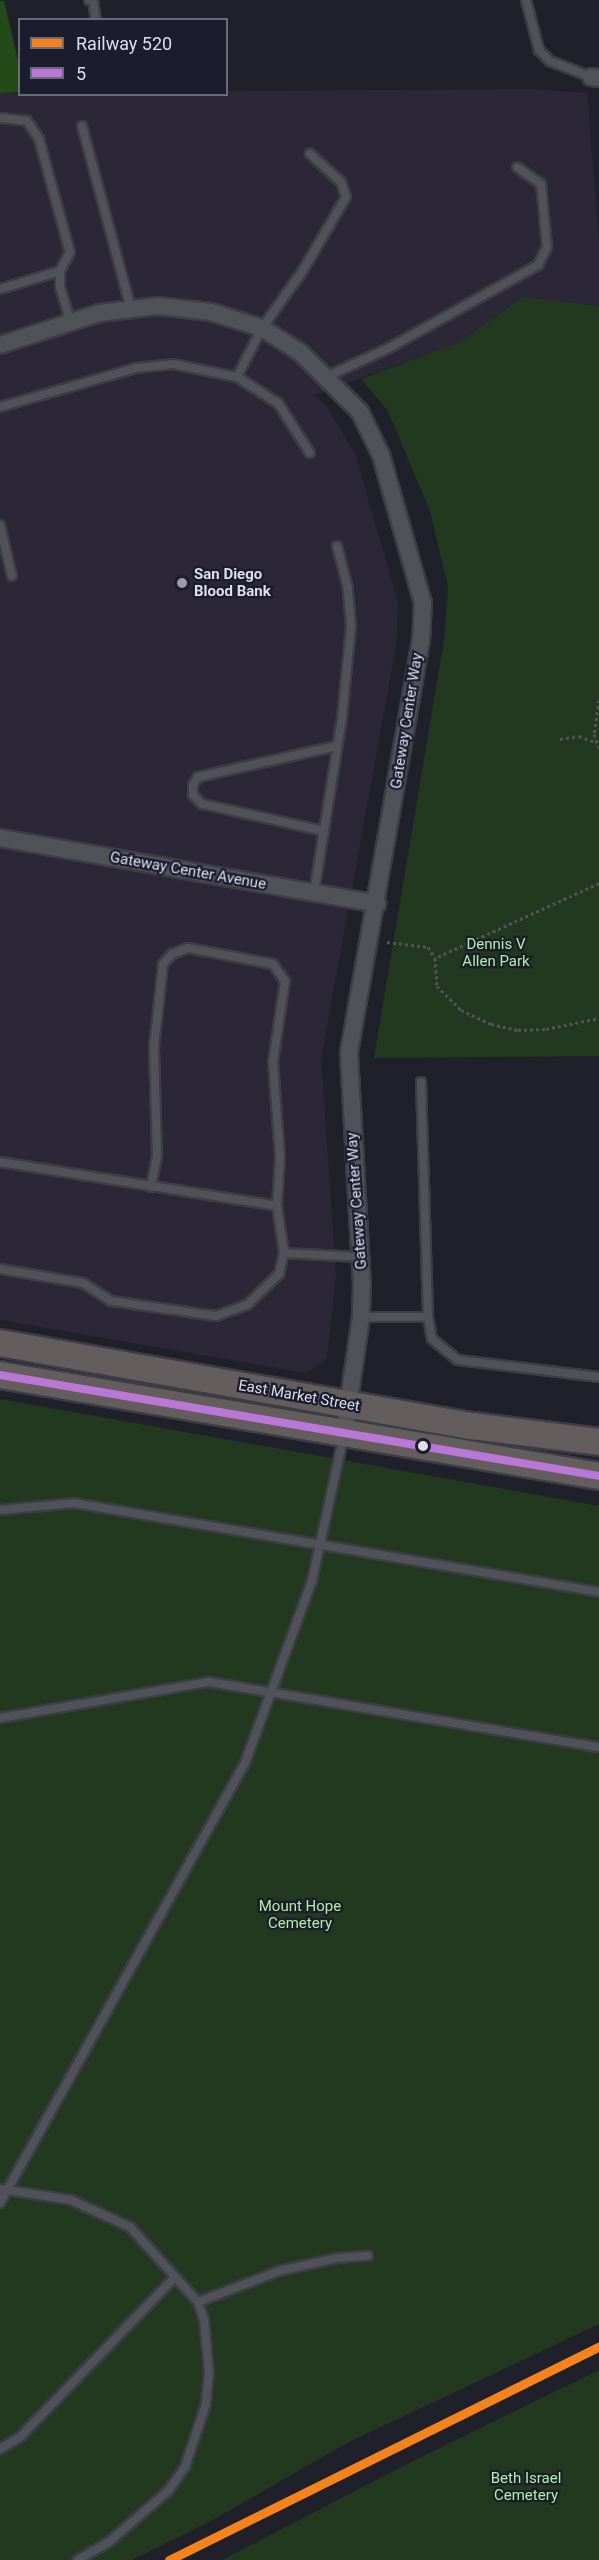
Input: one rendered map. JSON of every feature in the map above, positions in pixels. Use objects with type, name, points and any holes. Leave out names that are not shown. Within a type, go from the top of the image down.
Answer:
[{"type":"main road","name":"East Market Street","points":[[0,1343],[483,1428],[599,1442]]},
{"type":"main road","name":"East Market Street","points":[[0,1375],[511,1463],[599,1476]]},
{"type":"main road","points":[[511,1463],[561,1458],[599,1462]]},
{"type":"street","name":"Gateway Center Way","points":[[0,345],[71,322],[131,309],[158,306],[211,312],[262,328],[301,353],[360,412],[381,455],[423,603],[421,640],[371,939],[349,1054],[361,1317],[344,1434]]},
{"type":"street","name":"Gateway Center Avenue","points":[[0,838],[377,904]]},
{"type":"lane","points":[[89,0],[93,1],[96,18]]},
{"type":"lane","points":[[526,0],[539,50],[550,61],[595,77]]},
{"type":"lane","points":[[0,118],[27,121],[39,139],[70,252],[60,271],[71,322]]},
{"type":"lane","points":[[82,126],[131,309]]},
{"type":"lane","points":[[237,377],[262,328],[302,272],[346,197],[341,182],[310,154]]},
{"type":"lane","points":[[326,377],[389,348],[538,265],[547,247],[541,184],[517,168]]},
{"type":"lane","points":[[0,289],[60,271]]},
{"type":"lane","points":[[0,407],[136,368],[173,364],[237,377],[278,403],[310,453]]},
{"type":"lane","points":[[0,525],[12,576]]},
{"type":"lane","points":[[314,893],[337,746],[351,626],[348,588],[337,546]]},
{"type":"lane","points":[[324,831],[201,804],[193,795],[193,785],[198,777],[337,746]]},
{"type":"lane","points":[[0,1269],[82,1282],[111,1301],[216,1316],[247,1305],[279,1274],[285,1253],[277,1206],[280,1158],[273,1062],[285,981],[273,964],[188,948],[172,954],[164,964],[154,1047],[157,1155],[151,1186]]},
{"type":"lane","points":[[422,1082],[428,1317],[432,1339],[458,1360],[599,1377]]},
{"type":"lane","points":[[0,1162],[277,1206]]},
{"type":"lane","points":[[285,1253],[360,1257]]},
{"type":"lane","points":[[361,1317],[428,1317]]},
{"type":"lane","points":[[0,2203],[3,2189],[194,1860],[245,1763],[274,1692],[323,1544],[344,1434]]},
{"type":"lane","points":[[0,1510],[74,1503],[599,1592]]},
{"type":"lane","points":[[0,1718],[209,1682],[599,1748]]},
{"type":"lane","points":[[3,2189],[71,2200],[103,2212],[130,2227],[198,2302],[204,2319],[209,2373],[206,2404],[195,2447],[168,2491],[109,2542],[78,2560]]},
{"type":"lane","points":[[198,2302],[279,2271],[337,2258],[368,2256]]},
{"type":"lane","points":[[0,2449],[21,2436],[175,2277]]},
{"type":"path","points":[[599,700],[595,714],[599,748]]},
{"type":"path","points":[[560,739],[579,736],[597,743]]},
{"type":"path","points":[[435,958],[599,883]]},
{"type":"path","points":[[371,939],[428,947],[435,958],[436,986],[461,1010],[491,1023],[518,1030],[546,1029],[599,1018]]},
{"type":"shaded area","points":[[531,89],[587,93],[599,241],[599,306],[523,297],[460,342],[314,395],[327,407],[355,454],[398,602],[396,646],[321,1059],[336,1275],[327,1358],[306,1373],[0,1320],[0,93],[18,93],[18,96],[228,96],[228,91]]},
{"type":"green space","points":[[0,1],[4,1],[18,61],[18,92],[0,93]]},
{"type":"green space","name":"Dennis V Allen Park","points":[[523,297],[599,306],[599,1056],[374,1058],[445,634],[448,586],[430,511],[388,411],[361,379],[460,342]]},
{"type":"green space","name":"Mount Hope Cemetery","points":[[0,1399],[599,1506],[599,2324],[347,2443],[213,2520],[132,2560],[0,2560]]},
{"type":"green space","name":"Beth Israel Cemetery","points":[[599,2370],[599,2560],[222,2560],[409,2463]]},
{"type":"rail line","name":"520","points":[[169,2560],[599,2347]]},
{"type":"transit line","name":"5","points":[[0,1375],[599,1476]]},
{"type":"place","name":"San Diego Blood Bank","points":[[182,583]]}]
